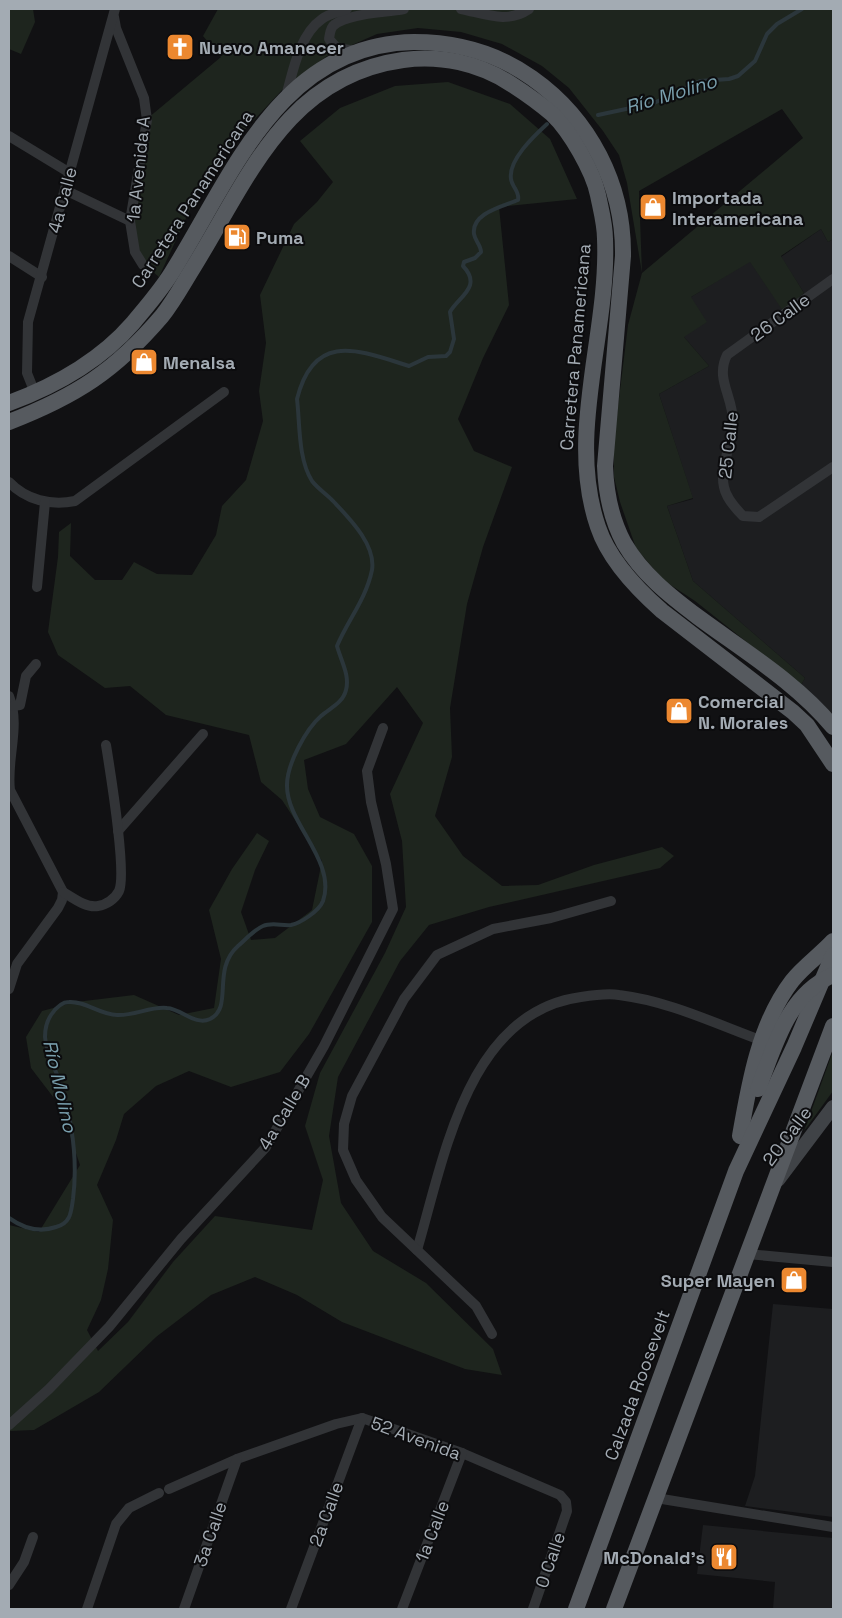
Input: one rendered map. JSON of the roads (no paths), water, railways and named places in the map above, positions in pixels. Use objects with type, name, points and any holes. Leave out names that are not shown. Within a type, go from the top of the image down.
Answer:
[{"type":"highway","name":"Carretera Panamericana","points":[[9,402],[35,393],[92,360],[132,325],[173,271],[253,135],[297,86],[324,68],[364,51],[399,43],[430,42],[479,50],[521,70],[548,89],[575,117],[601,156],[617,197],[623,227],[622,272],[605,466],[608,499],[615,522],[635,560],[668,594],[794,689],[822,713],[833,727]]},
{"type":"highway","name":"Carretera Panamericana","points":[[9,422],[58,402],[92,382],[115,364],[162,315],[276,133],[309,98],[360,69],[386,62],[415,58],[440,59],[467,63],[493,72],[554,116],[584,158],[595,183],[605,238],[604,270],[587,433],[585,472],[598,530],[617,563],[642,593],[662,612],[793,712],[807,725],[833,764]]},
{"type":"highway","points":[[736,1171],[751,1074],[772,1016],[787,988],[802,970],[815,960],[833,941]]},
{"type":"highway","name":"Calzada Roosevelt","points":[[576,1609],[736,1171],[794,1047],[833,955]]},
{"type":"highway","points":[[740,1136],[783,1024],[812,988],[833,975]]},
{"type":"highway","points":[[614,1609],[833,1026]]},
{"type":"highway","points":[[587,1609],[648,1442],[652,1400]]},
{"type":"main road","name":"20 Calle","points":[[772,1188],[833,1107]]},
{"type":"street","points":[[285,100],[297,59],[309,33],[322,18],[347,9]]},
{"type":"street","points":[[364,51],[337,48],[329,39],[330,30],[335,24],[352,18],[404,9]]},
{"type":"street","points":[[461,9],[507,18],[530,9]]},
{"type":"street","name":"4a Calle","points":[[35,393],[27,373],[28,322],[114,12]]},
{"type":"street","name":"1a Avenida A","points":[[114,12],[116,28],[144,98],[147,120],[130,221],[135,252],[143,265]]},
{"type":"street","points":[[9,136],[70,173]]},
{"type":"street","points":[[65,190],[130,221]]},
{"type":"street","points":[[9,256],[42,277]]},
{"type":"street","name":"26 Calle","points":[[727,355],[833,279]]},
{"type":"street","name":"25 Calle","points":[[727,355],[722,365],[722,375],[732,403],[734,423],[723,475],[724,489],[736,509],[743,516],[759,517],[833,467]]},
{"type":"street","points":[[9,482],[18,491],[45,502],[62,504],[75,501],[224,392]]},
{"type":"street","points":[[38,587],[45,502]]},
{"type":"street","points":[[13,706],[20,705],[26,676],[36,664]]},
{"type":"street","points":[[9,696],[13,706],[10,790],[62,892],[62,900],[58,908],[13,971],[9,988]]},
{"type":"street","name":"4a Calle B","points":[[9,1424],[49,1388],[109,1327],[181,1239],[266,1147],[324,1046],[393,909],[386,864],[371,802],[367,771],[383,728]]},
{"type":"street","points":[[118,831],[203,734]]},
{"type":"street","points":[[62,892],[88,906],[98,906],[112,900],[120,890],[118,831],[106,745]]},
{"type":"street","points":[[492,1334],[476,1306],[377,1210],[356,1180],[343,1150],[344,1124],[352,1096],[404,999],[432,961],[444,951],[493,929],[551,918],[611,901]]},
{"type":"street","points":[[417,1250],[453,1131],[475,1076],[496,1044],[521,1020],[548,1004],[580,997],[618,994],[651,1001],[693,1014],[763,1041]]},
{"type":"street","points":[[747,1254],[833,1262]]},
{"type":"street","name":"52 Avenida","points":[[169,1489],[237,1459],[336,1424],[362,1418],[462,1453],[560,1495],[566,1502],[566,1511]]},
{"type":"street","name":"2a Calle","points":[[291,1609],[362,1418]]},
{"type":"street","name":"1a Calle","points":[[402,1609],[462,1453]]},
{"type":"street","name":"3a Calle","points":[[184,1609],[237,1459]]},
{"type":"street","points":[[87,1609],[112,1534],[122,1515],[138,1503],[158,1493]]},
{"type":"street","points":[[656,1498],[833,1527]]},
{"type":"street","name":"0 Calle","points":[[533,1609],[566,1511]]},
{"type":"street","points":[[9,1584],[24,1562],[32,1537]]},
{"type":"waterway","name":"Río Molino","points":[[598,115],[654,103],[700,81],[729,79],[738,76],[755,61],[767,34],[777,24],[802,9]]},
{"type":"waterway","name":"Río Molino","points":[[9,1218],[26,1227],[43,1230],[65,1223],[71,1213],[75,1170],[71,1127],[61,1085],[49,1055],[45,1037],[48,1020],[56,1008],[66,1002],[75,1002],[105,1013],[117,1015],[155,1008],[167,1008],[194,1019],[204,1021],[210,1019],[221,1006],[226,966],[230,956],[238,946],[253,932],[263,926],[270,924],[291,925],[300,922],[314,912],[323,901],[325,886],[323,871],[294,814],[289,799],[288,777],[294,757],[309,729],[321,716],[339,702],[346,690],[347,679],[337,646],[366,590],[372,570],[372,561],[366,542],[354,524],[332,499],[314,484],[307,472],[300,441],[297,399],[305,377],[314,363],[326,354],[340,351],[356,351],[409,366],[428,357],[446,356],[450,352],[454,339],[450,312],[467,291],[471,280],[469,273],[463,266],[464,262],[475,258],[481,252],[474,234],[474,227],[490,211],[518,200],[518,194],[511,179],[514,164],[523,149],[547,124]]},
{"type":"place","name":"Nuevo Amanecer","points":[[180,47]]},
{"type":"place","name":"Importada Interamericana","points":[[653,207]]},
{"type":"place","name":"Puma","points":[[237,237]]},
{"type":"place","name":"Menalsa","points":[[144,362]]},
{"type":"place","name":"Comercial N. Morales","points":[[679,711]]},
{"type":"place","name":"Super Mayen","points":[[794,1280]]},
{"type":"place","name":"McDonald's","points":[[724,1557]]}]
